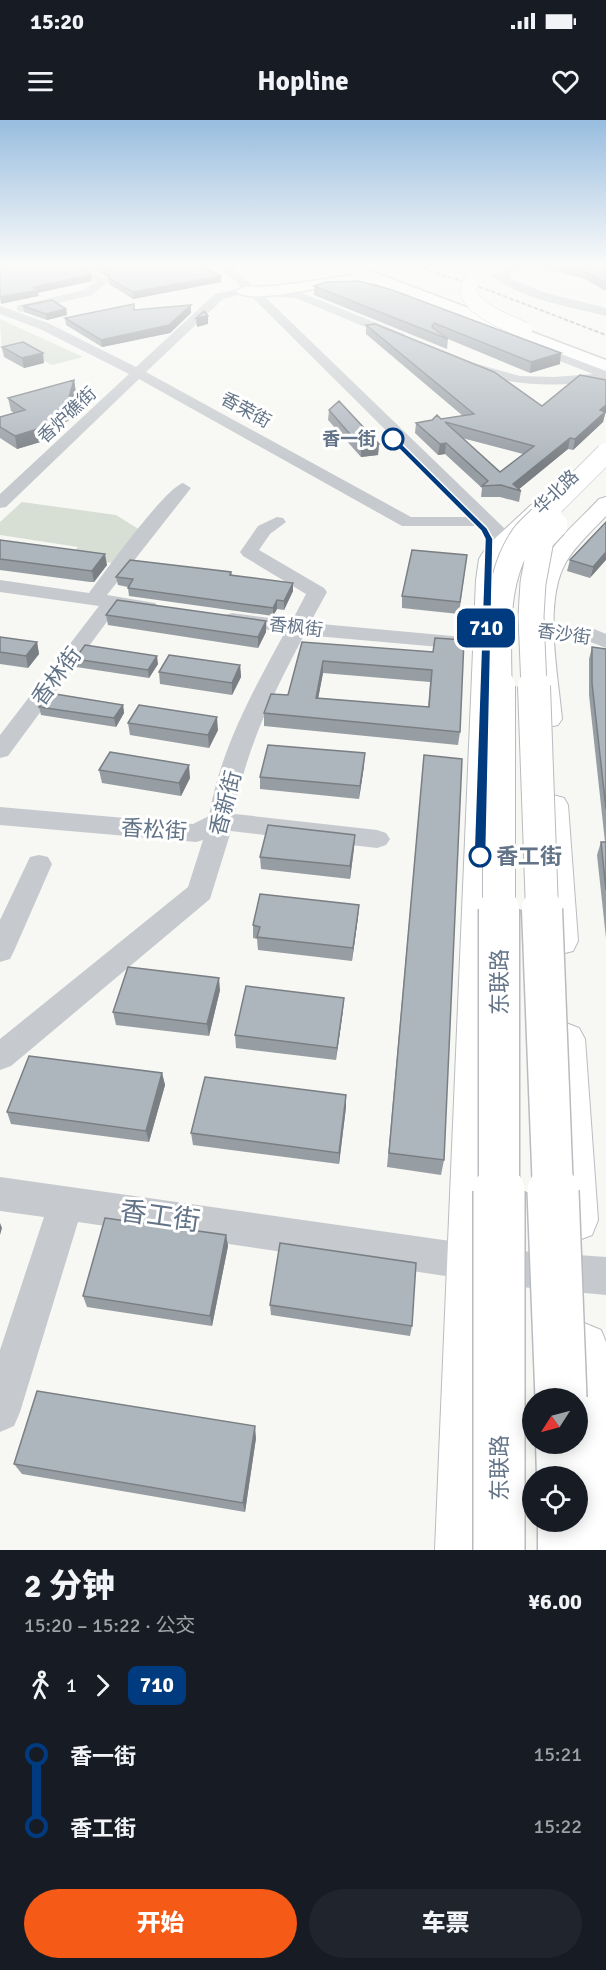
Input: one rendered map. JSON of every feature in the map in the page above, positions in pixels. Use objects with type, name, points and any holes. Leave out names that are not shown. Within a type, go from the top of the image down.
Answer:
[{"type":"highway","points":[[514,331],[606,366]]},
{"type":"highway","points":[[527,331],[606,366]]},
{"type":"highway","points":[[550,331],[606,358]]},
{"type":"highway","points":[[556,331],[606,351]]},
{"type":"highway","name":"东联路","points":[[498,1550],[500,620],[504,576],[523,537],[606,453]]},
{"type":"highway","name":"东联路","points":[[561,1388],[531,616],[533,583],[541,540],[606,472]]},
{"type":"highway","points":[[566,1532],[567,1550]]},
{"type":"main road","name":"华北路","points":[[498,549],[606,444]]},
{"type":"main road","points":[[596,1550],[593,1275],[543,630],[545,584],[554,563],[606,503]]},
{"type":"main road","points":[[462,1550],[486,635],[498,549]]},
{"type":"street","name":"香荣街","points":[[53,331],[138,373],[408,522],[477,522]]},
{"type":"street","name":"香炉礁街","points":[[0,503],[182,331]]},
{"type":"street","points":[[287,331],[498,549],[541,572],[545,584]]},
{"type":"street","points":[[288,331],[477,522],[498,549]]},
{"type":"street","points":[[385,331],[408,340]]},
{"type":"street","points":[[490,331],[606,375]]},
{"type":"street","points":[[462,363],[499,377],[529,381],[570,382],[606,375]]},
{"type":"street","name":"香林街","points":[[0,751],[168,504],[183,488]]},
{"type":"street","name":"香新街","points":[[0,1057],[200,892],[221,821],[226,789],[256,706],[317,592],[249,552],[264,530],[277,522]]},
{"type":"street","points":[[0,586],[170,610]]},
{"type":"street","name":"香枫街","points":[[216,617],[299,628],[486,635]]},
{"type":"street","points":[[587,633],[606,625]]},
{"type":"street","name":"香沙街","points":[[486,635],[543,630],[587,633],[606,642]]},
{"type":"street","name":"香松街","points":[[0,816],[196,833],[221,821],[377,839]]},
{"type":"street","points":[[0,951],[39,864]]},
{"type":"street","name":"香工街","points":[[0,1194],[469,1262],[593,1275]]},
{"type":"street","points":[[0,1412],[66,1202]]},
{"type":"shaded area","points":[[1,331],[26,331],[83,357],[52,365],[23,350],[2,352]]},
{"type":"shaded area","points":[[22,502],[116,515],[140,530],[112,563],[70,557],[78,547],[0,535],[0,522]]},
{"type":"building","points":[[86,331],[143,331],[101,340]]},
{"type":"building","points":[[373,331],[392,331],[494,372],[542,406],[580,375],[606,380],[606,405],[600,410],[605,412],[575,439],[570,438],[513,484],[521,491],[501,485],[482,486],[488,481],[446,443],[440,444],[416,423],[432,420],[437,415],[441,419],[474,414]],"holes":[[[445,422],[534,446],[500,472]]]},
{"type":"building","points":[[427,331],[437,331],[448,339]]},
{"type":"building","points":[[453,331],[501,331],[561,353],[531,362]]},
{"type":"building","points":[[23,342],[43,353],[22,358],[2,347]]},
{"type":"building","points":[[74,380],[66,408],[57,411],[44,427],[15,436],[0,427],[0,417],[25,410],[8,398]]},
{"type":"building","points":[[339,401],[379,444],[361,447],[329,410]]},
{"type":"building","points":[[606,522],[606,552],[593,567],[570,560]]},
{"type":"building","points":[[0,540],[105,554],[92,571],[0,559]]},
{"type":"building","points":[[412,550],[467,555],[460,602],[402,596]]},
{"type":"building","points":[[130,560],[231,572],[230,575],[293,583],[284,601],[277,600],[273,608],[128,588],[133,579],[116,577]]},
{"type":"building","points":[[117,600],[266,621],[258,637],[106,615]]},
{"type":"building","points":[[0,637],[37,642],[26,656],[0,652]]},
{"type":"building","points":[[435,638],[464,640],[460,732],[264,713],[271,694],[288,695],[302,642],[433,652]],"holes":[[[323,661],[432,670],[429,707],[316,698]]]},
{"type":"building","points":[[85,645],[157,656],[148,670],[75,659]]},
{"type":"building","points":[[592,647],[606,649],[606,809],[592,683]]},
{"type":"building","points":[[169,655],[240,665],[232,683],[159,672]]},
{"type":"building","points":[[49,693],[123,705],[114,718],[39,707]]},
{"type":"building","points":[[139,705],[217,717],[208,735],[128,723]]},
{"type":"building","points":[[268,745],[365,753],[360,786],[260,777]]},
{"type":"building","points":[[110,752],[189,765],[179,783],[99,770]]},
{"type":"building","points":[[424,755],[462,759],[444,1160],[389,1153]]},
{"type":"building","points":[[268,825],[355,835],[350,866],[260,857]]},
{"type":"building","points":[[601,842],[606,842],[606,890]]},
{"type":"building","points":[[260,894],[359,905],[353,948],[257,937],[260,927],[253,925]]},
{"type":"building","points":[[128,967],[219,978],[207,1024],[113,1012]]},
{"type":"building","points":[[246,986],[344,998],[337,1048],[235,1035]]},
{"type":"building","points":[[29,1056],[162,1073],[146,1131],[7,1112]]},
{"type":"building","points":[[205,1077],[346,1095],[339,1153],[191,1133]]},
{"type":"building","points":[[105,1218],[226,1235],[210,1316],[83,1296]]},
{"type":"building","points":[[280,1243],[416,1263],[412,1326],[270,1305]]},
{"type":"building","points":[[37,1391],[255,1426],[243,1503],[14,1464]]},
{"type":"railway","points":[[595,331],[606,335]]},
{"type":"bus line","name":"710","points":[[393,439],[485,530],[489,539],[480,856]]},
{"type":"place","name":"香一街","points":[[393,439]]},
{"type":"place","name":"香工街","points":[[480,856]]}]
